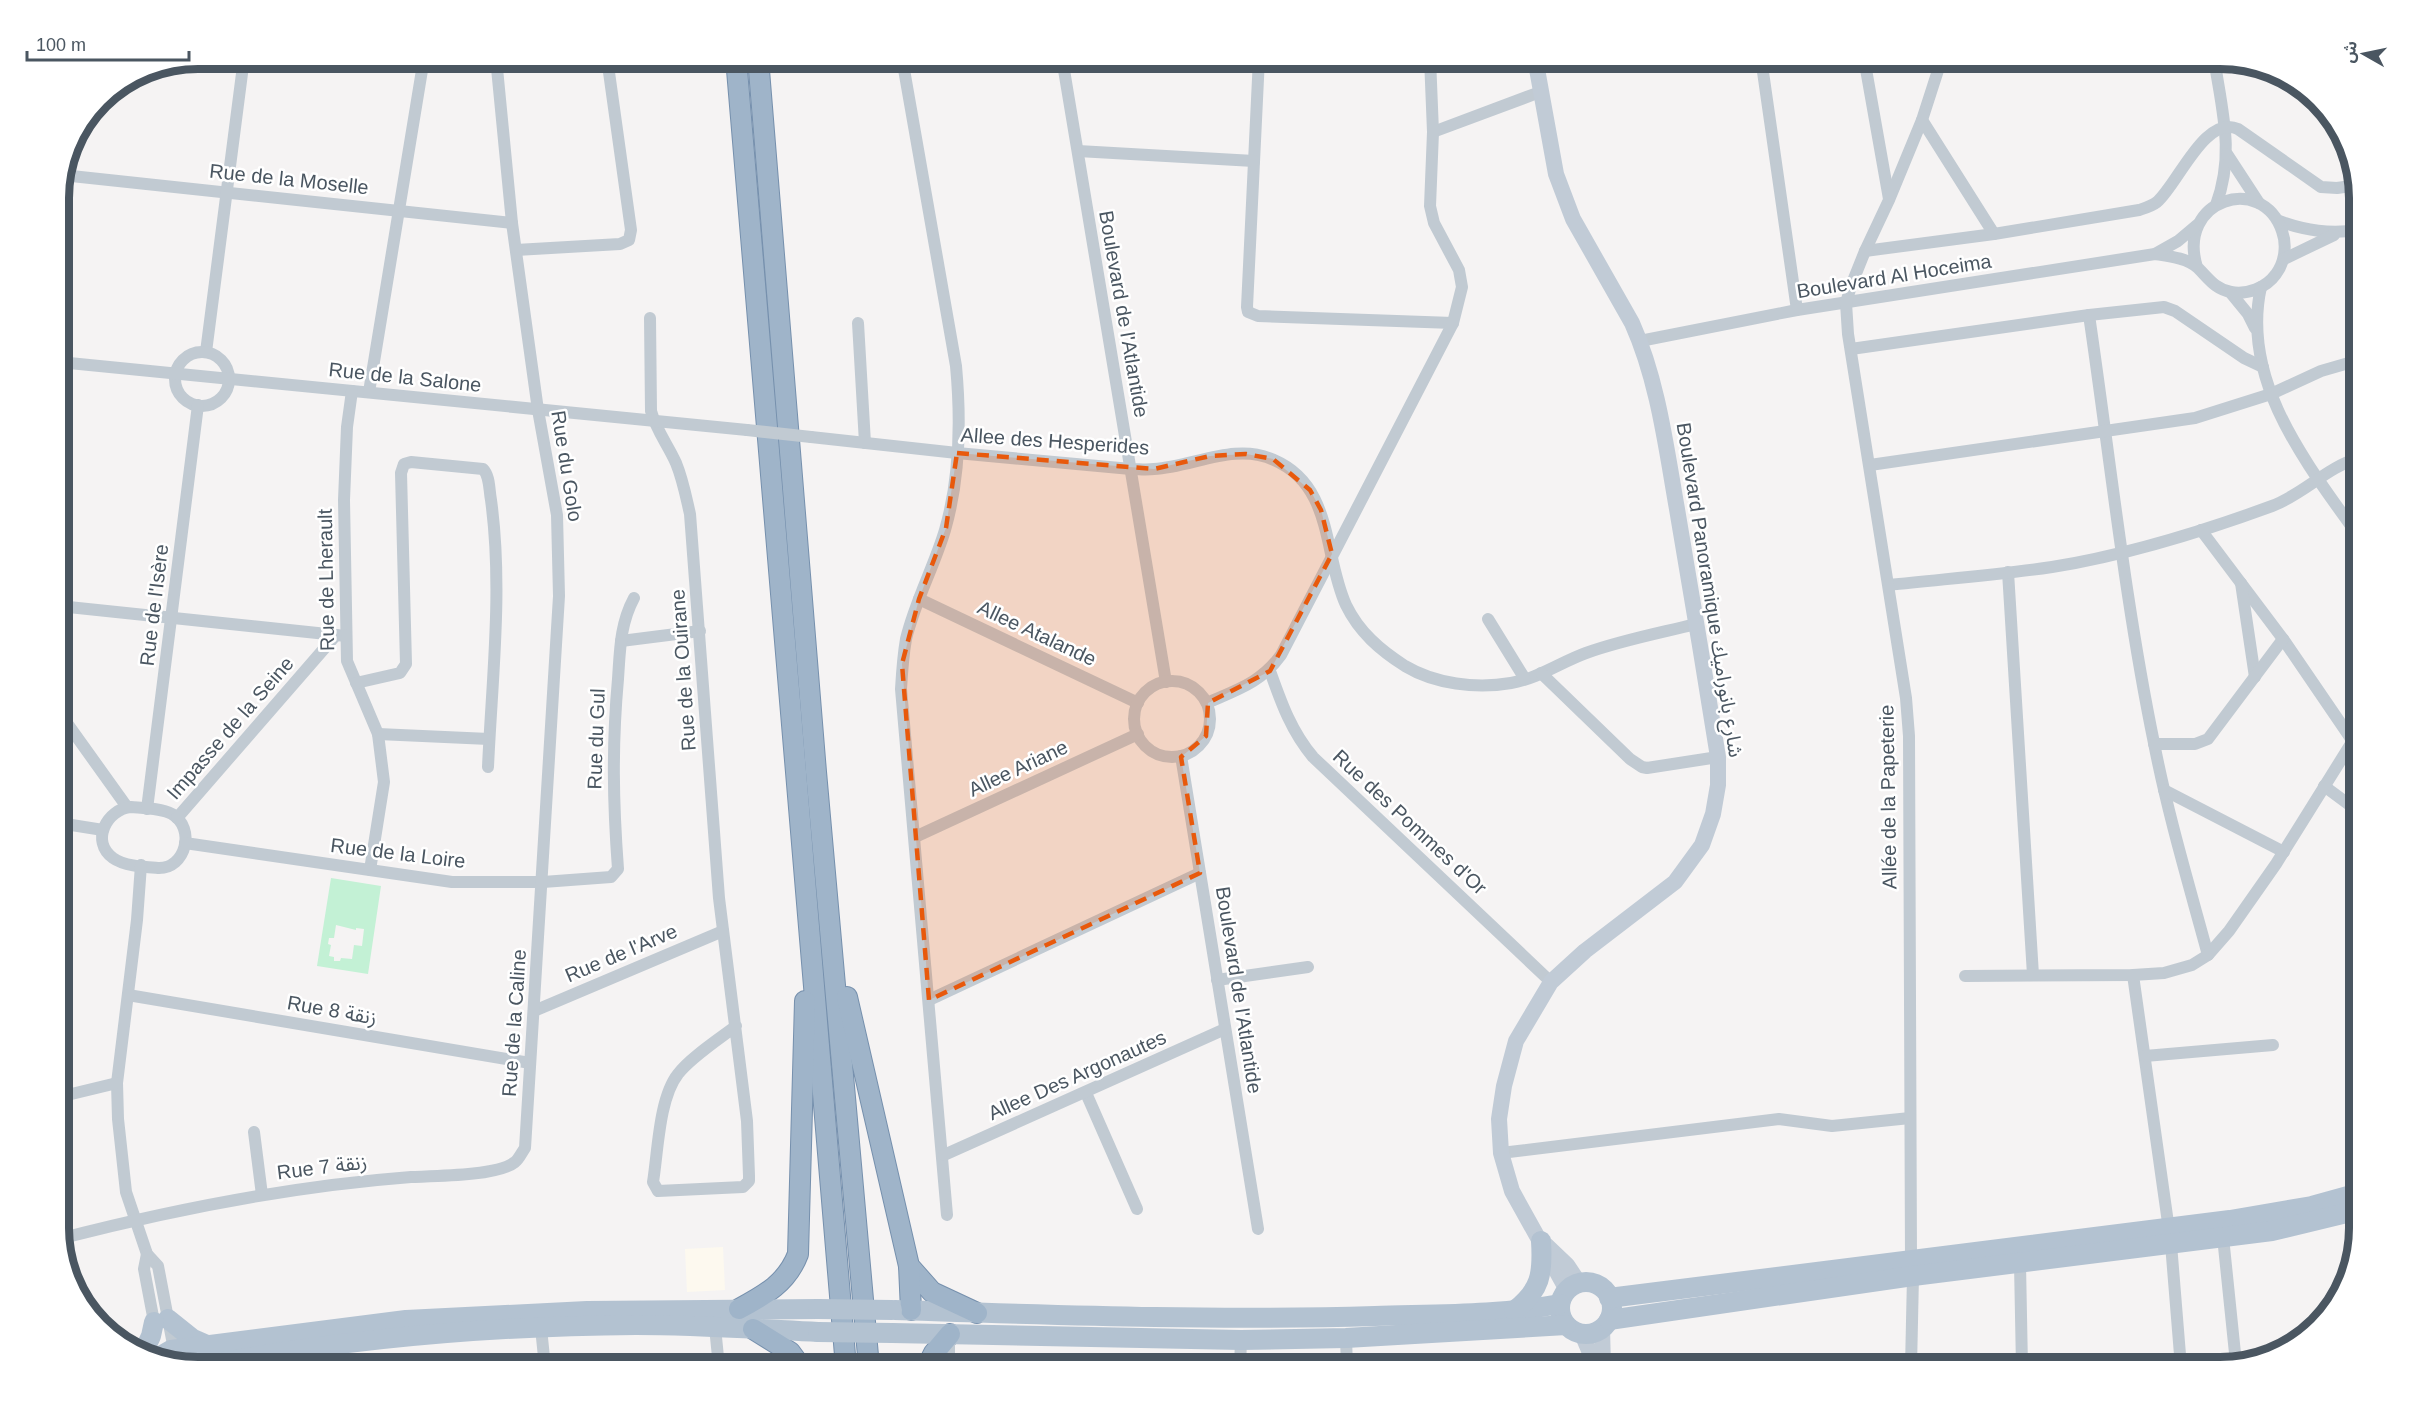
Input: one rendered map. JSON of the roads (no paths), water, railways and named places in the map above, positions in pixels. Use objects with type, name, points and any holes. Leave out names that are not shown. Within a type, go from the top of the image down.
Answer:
[{"type":"highway","points":[[737,69],[845,1357]]},
{"type":"highway","points":[[759,69],[815,760],[868,1357]]},
{"type":"highway","points":[[739,1309],[775,1288],[786,1276],[798,1254],[808,904]]},
{"type":"highway","points":[[832,939],[866,1075],[909,1266],[901,1310]]},
{"type":"highway","points":[[909,1266],[932,1292],[977,1313]]},
{"type":"highway","points":[[753,1329],[790,1352],[793,1357]]},
{"type":"highway","points":[[932,1357],[950,1334]]},
{"type":"main road","name":"Boulevard Panoramique شارع بانوراميك","points":[[1537,69],[1556,174],[1573,219],[1621,301],[1640,341],[1658,406],[1718,757],[1718,785],[1713,814],[1702,845],[1675,882],[1586,951],[1551,982],[1516,1041],[1504,1086],[1499,1119],[1501,1153],[1512,1191],[1523,1214],[1541,1241],[1567,1265],[1569,1292]]},
{"type":"main road","points":[[245,1357],[408,1337],[541,1328],[637,1325],[818,1332],[1241,1340],[1574,1330],[1592,1333],[1605,1324],[1912,1268],[2019,1264],[2349,1201]]},
{"type":"main road","points":[[1609,1298],[1912,1268],[2169,1235],[2223,1237],[2272,1231],[2349,1202]]},
{"type":"main road","points":[[1514,1311],[1529,1299],[1539,1281],[1542,1271],[1541,1241]]},
{"type":"main road","points":[[226,1357],[406,1320],[551,1312],[818,1309],[1296,1318],[1514,1311],[1569,1292],[1589,1282],[1605,1290],[1609,1298],[1611,1311],[1605,1324],[1604,1357]]},
{"type":"main road","points":[[1569,1292],[1560,1313],[1574,1330],[1590,1357]]},
{"type":"main road","points":[[163,1353],[151,1336],[161,1320],[187,1335],[204,1357]]},
{"type":"street","points":[[206,352],[243,69]]},
{"type":"street","points":[[369,392],[422,69]]},
{"type":"street","name":"Rue du Golo","points":[[497,69],[512,223],[538,410],[556,515],[560,596],[543,882]]},
{"type":"street","points":[[516,250],[620,244],[628,240],[631,230],[609,69]]},
{"type":"street","points":[[904,69],[956,366],[959,414],[952,499],[946,528],[938,554],[919,598],[906,639],[902,664],[902,689],[944,1155],[947,1215]]},
{"type":"street","name":"Boulevard de l'Atlantide","points":[[1064,69],[1166,682]]},
{"type":"street","points":[[1258,69],[1248,312],[1258,316],[1453,323]]},
{"type":"street","points":[[1207,703],[1257,680],[1270,671],[1281,655],[1453,323],[1462,287],[1459,270],[1434,223],[1430,206],[1432,132],[1430,69]]},
{"type":"street","points":[[1763,69],[1797,310]]},
{"type":"street","points":[[1866,69],[1889,200]]},
{"type":"street","points":[[1846,303],[1865,251],[1922,120],[1938,69]]},
{"type":"street","points":[[2216,69],[2228,154],[2225,176],[2216,206]]},
{"type":"street","points":[[1432,132],[1540,92]]},
{"type":"street","points":[[1922,120],[1994,234]]},
{"type":"street","points":[[1865,251],[1994,234],[2139,210],[2157,202],[2205,140],[2214,130],[2224,126],[2238,129],[2320,187],[2349,186]]},
{"type":"street","points":[[1078,151],[1254,161]]},
{"type":"street","points":[[2228,154],[2259,203],[2279,221],[2285,240],[2284,259],[2275,276],[2261,287],[2246,292],[2230,292],[2217,287],[2206,279],[2193,253],[2193,239],[2197,225],[2205,214],[2216,206],[2237,200],[2259,203]]},
{"type":"street","name":"Rue de la Moselle","points":[[71,176],[512,223]]},
{"type":"street","points":[[2279,221],[2314,231],[2349,231]]},
{"type":"street","name":"Boulevard Al Hoceima","points":[[2155,254],[2178,241],[2197,225]]},
{"type":"street","points":[[2284,259],[2337,233]]},
{"type":"street","name":"Boulevard Al Hoceima","points":[[1640,341],[1797,310],[2155,254],[2176,258],[2198,267]]},
{"type":"street","points":[[2261,287],[2257,331],[2263,367],[2271,394],[2295,444],[2349,523]]},
{"type":"street","points":[[2230,292],[2248,314],[2257,331]]},
{"type":"street","name":"Allée de la Papeterie","points":[[1846,303],[1910,736],[1911,1357]]},
{"type":"street","points":[[1851,349],[2154,307],[2170,308],[2244,358],[2263,367]]},
{"type":"street","points":[[2089,315],[2121,553],[2154,744],[2208,955]]},
{"type":"street","name":"Rue de la Ouirane","points":[[650,318],[650,401],[654,422],[676,463],[690,514],[723,931],[736,1026],[747,1121],[748,1182],[743,1187],[658,1191],[653,1182],[666,1101],[672,1083],[679,1072],[736,1026]]},
{"type":"street","points":[[858,323],[864,444]]},
{"type":"street","points":[[206,352],[213,353],[223,361],[229,379],[222,397],[211,404],[198,405],[185,400],[180,394],[175,381],[176,374],[181,361],[186,357],[206,352]]},
{"type":"street","name":"Rue de la Salone","points":[[69,363],[811,437]]},
{"type":"street","points":[[1870,465],[2195,418],[2271,394],[2321,372],[2349,363]]},
{"type":"street","name":"Rue de Lherault","points":[[352,391],[347,427],[341,635],[347,661],[378,734],[384,789],[370,870]]},
{"type":"street","name":"Rue de l'Isère","points":[[147,809],[198,405]]},
{"type":"street","name":"Allee des Hesperides","points":[[811,437],[1131,469],[1154,469],[1210,456],[1246,454],[1274,459],[1296,474],[1310,490],[1321,510],[1337,579],[1347,605],[1364,632],[1384,652],[1415,672],[1448,683],[1480,685],[1511,683],[1541,673],[1588,652],[1696,624]]},
{"type":"street","points":[[356,683],[400,673],[406,664],[401,473],[404,464],[411,462],[483,469],[488,484],[496,557],[496,628],[488,767]]},
{"type":"street","points":[[1889,585],[2051,567],[2121,553],[2202,530],[2282,502],[2336,467],[2349,462]]},
{"type":"street","points":[[2202,530],[2349,726]]},
{"type":"street","points":[[2008,572],[2033,975]]},
{"type":"street","points":[[2240,580],[2255,676]]},
{"type":"street","name":"Rue du Gul","points":[[607,878],[614,875],[618,869],[612,779],[613,738],[621,641],[626,613],[634,598]]},
{"type":"street","name":"Allee Atalande","points":[[919,598],[1138,703]]},
{"type":"street","points":[[69,607],[341,635]]},
{"type":"street","points":[[1488,619],[1525,679]]},
{"type":"street","points":[[621,641],[700,631]]},
{"type":"street","name":"Impasse de la Seine","points":[[177,818],[341,635]]},
{"type":"street","points":[[2154,744],[2195,744],[2208,739],[2283,639]]},
{"type":"street","name":"Rue des Pommes d'Or","points":[[1270,671],[1289,721],[1299,740],[1313,757],[1551,982]]},
{"type":"street","points":[[1541,673],[1630,759],[1642,767],[1718,757]]},
{"type":"street","points":[[1166,682],[1181,682],[1191,686],[1207,703],[1210,722],[1206,736],[1197,748],[1181,756],[1167,757],[1145,746],[1138,734],[1135,720],[1138,703],[1148,690],[1166,682]]},
{"type":"street","points":[[69,726],[127,807]]},
{"type":"street","points":[[378,734],[489,739]]},
{"type":"street","name":"Allee Ariane","points":[[915,837],[1138,734]]},
{"type":"street","points":[[1965,976],[2133,975],[2164,973],[2192,965],[2208,955],[2229,931],[2284,852],[2349,746]]},
{"type":"street","name":"Boulevard de l'Atlantide","points":[[1181,756],[1258,1229]]},
{"type":"street","points":[[2324,786],[2349,805]]},
{"type":"street","points":[[2164,790],[2284,852]]},
{"type":"street","points":[[127,807],[147,809],[167,812],[177,818],[184,827],[185,843],[180,858],[171,865],[156,868],[123,863],[109,854],[104,844],[103,830],[111,814],[127,807]]},
{"type":"street","points":[[69,825],[103,830]]},
{"type":"street","name":"Rue de la Loire","points":[[185,843],[453,882],[543,882],[607,878]]},
{"type":"street","points":[[141,866],[117,1083],[121,1154],[126,1192],[147,1254],[144,1269],[161,1320],[165,1353]]},
{"type":"street","points":[[929,1000],[1200,873]]},
{"type":"street","name":"Rue de la Caline","points":[[515,1162],[525,1148],[528,1134],[530,1063],[543,882]]},
{"type":"street","name":"Rue de l'Arve","points":[[534,1011],[723,931]]},
{"type":"street","points":[[1217,980],[1308,967]]},
{"type":"street","points":[[2133,975],[2169,1235],[2180,1357]]},
{"type":"street","name":"Rue 8 زنقة","points":[[128,995],[530,1063]]},
{"type":"street","name":"Allee Des Argonautes","points":[[944,1155],[1225,1029]]},
{"type":"street","points":[[2145,1056],[2273,1045]]},
{"type":"street","points":[[69,1095],[117,1083]]},
{"type":"street","points":[[1086,1093],[1137,1209]]},
{"type":"street","points":[[1501,1153],[1779,1119],[1832,1126],[1910,1119]]},
{"type":"street","points":[[254,1132],[262,1195]]},
{"type":"street","name":"Rue 7 زنقة","points":[[69,1236],[135,1219],[262,1195],[374,1180],[486,1172],[515,1162]]},
{"type":"street","points":[[2223,1237],[2235,1356]]},
{"type":"street","points":[[2019,1264],[2022,1357]]},
{"type":"street","points":[[715,1327],[718,1357]]},
{"type":"street","points":[[541,1328],[544,1357]]},
{"type":"street","points":[[949,1357],[950,1334]]},
{"type":"street","points":[[1346,1338],[1347,1357]]},
{"type":"street","points":[[1240,1357],[1241,1340]]}]
